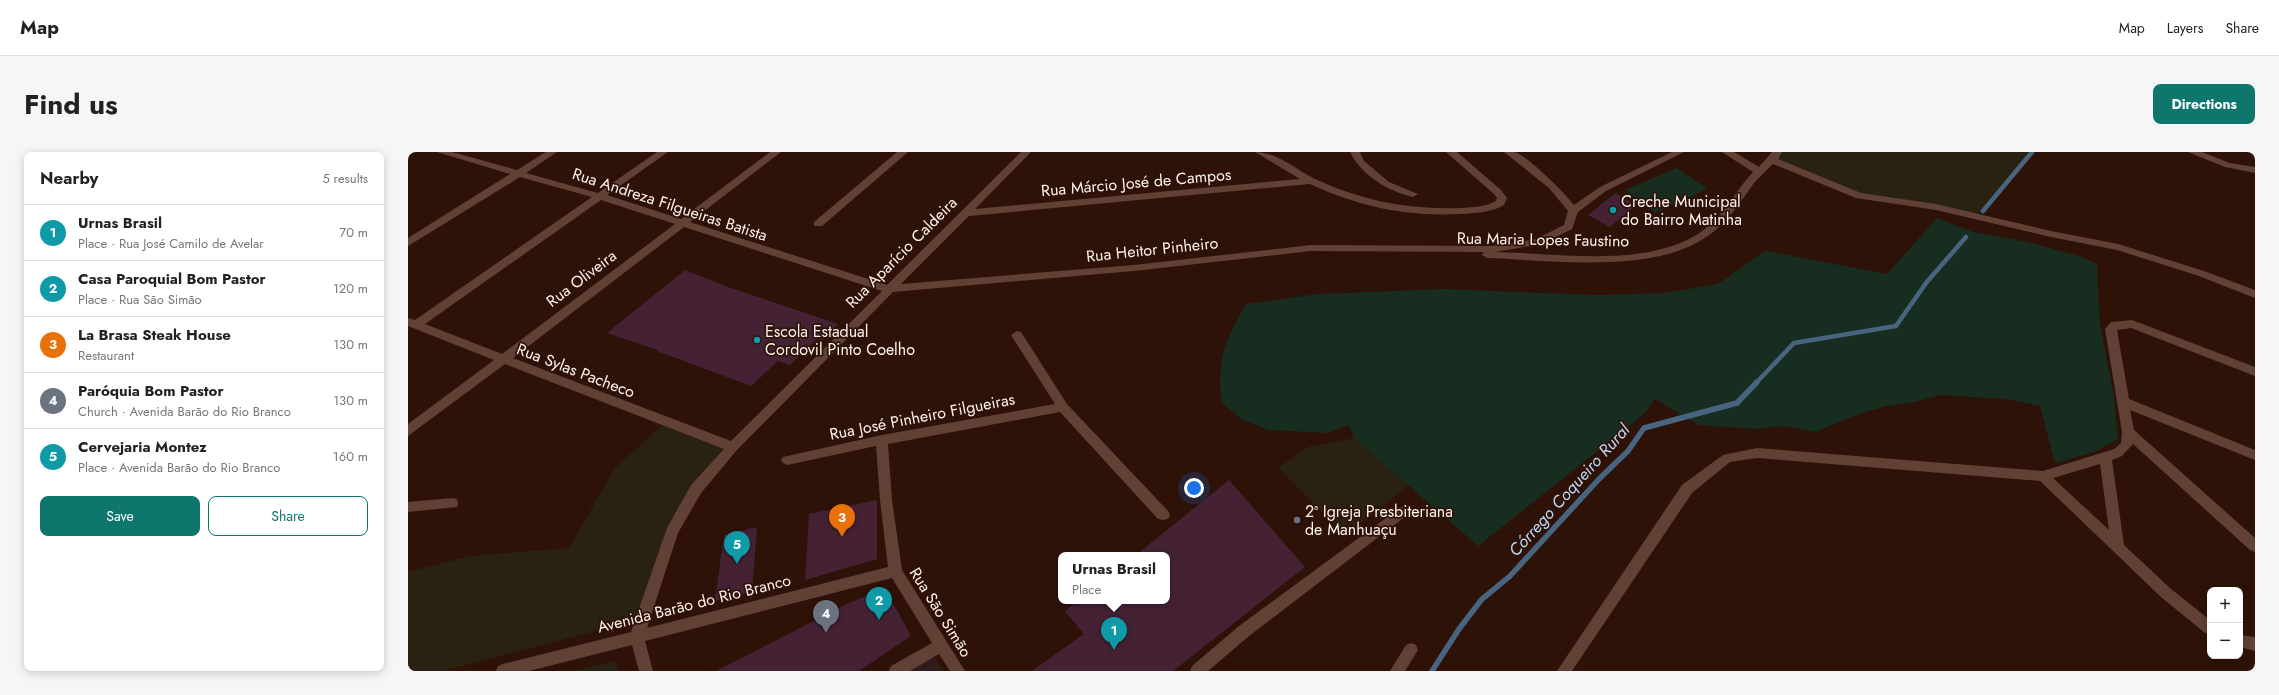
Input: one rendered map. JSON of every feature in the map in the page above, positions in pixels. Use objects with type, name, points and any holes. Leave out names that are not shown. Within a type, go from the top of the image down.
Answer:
[{"type":"street","name":"Rua Andreza Filgueiras Batista","points":[[442,152],[599,196],[888,289]]},
{"type":"street","points":[[408,243],[552,152]]},
{"type":"street","points":[[412,323],[663,152]]},
{"type":"street","name":"Rua Oliveira","points":[[408,431],[776,152]]},
{"type":"street","points":[[818,224],[903,152]]},
{"type":"street","name":"Rua Aparício Caldeira","points":[[637,636],[672,532],[696,489],[733,447],[888,289],[1026,152]]},
{"type":"street","points":[[1260,152],[1310,181],[1349,197],[1408,211],[1482,210],[1501,204],[1502,198],[1498,192],[1451,152]]},
{"type":"street","points":[[1355,152],[1360,162],[1386,184],[1413,194]]},
{"type":"street","points":[[1509,152],[1546,179],[1564,197],[1573,211]]},
{"type":"street","points":[[1419,250],[1492,249],[1538,242],[1568,227],[1573,211],[1603,189],[1679,152]]},
{"type":"street","points":[[1727,152],[1758,172]]},
{"type":"street","points":[[2193,152],[2228,165],[2255,170]]},
{"type":"street","points":[[1775,156],[1859,196],[1936,207],[2051,234],[2118,247],[2200,273],[2255,294]]},
{"type":"street","name":"Rua Maria Lopes Faustino","points":[[1419,250],[1459,255],[1544,258],[1623,257],[1664,252],[1686,245],[1716,225],[1730,211],[1758,172],[1775,156]]},
{"type":"street","name":"Rua Márcio José de Campos","points":[[964,213],[1310,181]]},
{"type":"street","name":"Rua Heitor Pinheiro","points":[[888,289],[1134,268],[1310,248],[1419,250]]},
{"type":"street","name":"Rua Sylas Pacheco","points":[[412,323],[733,447]]},
{"type":"street","points":[[1564,671],[1687,489],[1727,458],[1757,453],[2043,476],[2118,453],[2127,444],[2128,432],[2111,329],[2115,325],[2132,324],[2255,372]]},
{"type":"street","points":[[1017,335],[1063,407],[1163,515]]},
{"type":"street","points":[[2123,402],[2255,455]]},
{"type":"street","name":"Rua José Pinheiro Filgueiras","points":[[787,460],[882,440],[1063,407]]},
{"type":"street","points":[[2128,432],[2255,546]]},
{"type":"street","points":[[882,440],[886,500],[895,571]]},
{"type":"street","points":[[2105,457],[2118,547]]},
{"type":"street","points":[[2043,476],[2166,594],[2207,626]]},
{"type":"street","points":[[408,507],[452,503]]},
{"type":"street","points":[[1197,671],[1244,631],[1401,512]]},
{"type":"street","name":"Avenida Barão do Rio Branco","points":[[503,671],[895,571]]},
{"type":"street","name":"Rua São Simão","points":[[895,571],[958,671]]},
{"type":"street","points":[[637,636],[646,671]]},
{"type":"street","points":[[2243,642],[2255,644]]},
{"type":"street","points":[[896,671],[942,645]]},
{"type":"street","points":[[1397,671],[1411,650]]},
{"type":"shaded area","points":[[1777,152],[2032,152],[1979,217],[1859,196],[1773,160]]},
{"type":"shaded area","points":[[667,421],[733,447],[696,489],[642,619],[443,671],[408,671],[408,572],[470,556],[569,548],[615,468]]},
{"type":"shaded area","points":[[1354,438],[1409,485],[1346,536],[1278,468],[1308,447]]},
{"type":"shaded area","points":[[934,656],[943,671],[907,671]]},
{"type":"shaded area","points":[[615,661],[618,671],[573,671]]},
{"type":"green space","points":[[1677,168],[1707,189],[1655,213],[1625,190]]},
{"type":"green space","points":[[1937,218],[1973,232],[2028,242],[2085,258],[2097,264],[2100,325],[2114,396],[2118,439],[2095,452],[2055,463],[2040,406],[2006,399],[1940,395],[1915,402],[1886,406],[1853,416],[1816,432],[1783,426],[1756,429],[1698,425],[1655,399],[1644,414],[1478,546],[1354,438],[1349,425],[1327,433],[1268,430],[1241,419],[1221,402],[1220,386],[1224,350],[1232,329],[1246,304],[1318,294],[1444,289],[1597,295],[1664,293],[1718,284],[1765,251],[1887,274]]},
{"type":"building","name":"Creche Municipal do Bairro Matinha","points":[[1615,193],[1637,205],[1610,227],[1588,215]]},
{"type":"building","points":[[685,270],[728,287],[838,324],[822,340],[818,338],[790,365],[778,361],[751,386],[657,351],[658,350],[607,333]]},
{"type":"building","points":[[1229,480],[1305,567],[1173,671],[1032,671],[1084,634],[1065,611],[1074,604],[1170,604],[1170,552],[1140,552]]},
{"type":"building","points":[[877,500],[877,559],[805,580],[809,514]]},
{"type":"building","points":[[757,527],[752,592],[715,601],[724,535]]},
{"type":"building","points":[[885,588],[911,636],[859,671],[716,671],[847,604]]},
{"type":"waterway","name":"Córrego Coqueiro Rural","points":[[1983,211],[2032,152]]},
{"type":"waterway","name":"Córrego Coqueiro Rural","points":[[1756,383],[1794,343],[1896,326],[1926,283],[1966,237]]},
{"type":"waterway","name":"Córrego Coqueiro Rural","points":[[1432,671],[1459,629],[1482,599],[1510,576],[1599,479],[1628,451],[1644,428],[1737,403],[1757,382]]},
{"type":"place","name":"Creche Municipal do Bairro Matinha","points":[[1613,210]]},
{"type":"place","name":"Escola Estadual Cordovil Pinto Coelho","points":[[757,340]]},
{"type":"place","name":"2ª Igreja Presbiteriana de Manhuaçu","points":[[1297,520]]},
{"type":"place","name":"La Brasa Steak House","points":[[842,537]]},
{"type":"place","name":"Cervejaria Montez","points":[[737,564]]},
{"type":"place","name":"Casa Paroquial Bom Pastor","points":[[879,620]]},
{"type":"place","name":"Paróquia Bom Pastor","points":[[826,633]]},
{"type":"place","name":"Urnas Brasil","points":[[1114,650]]}]
